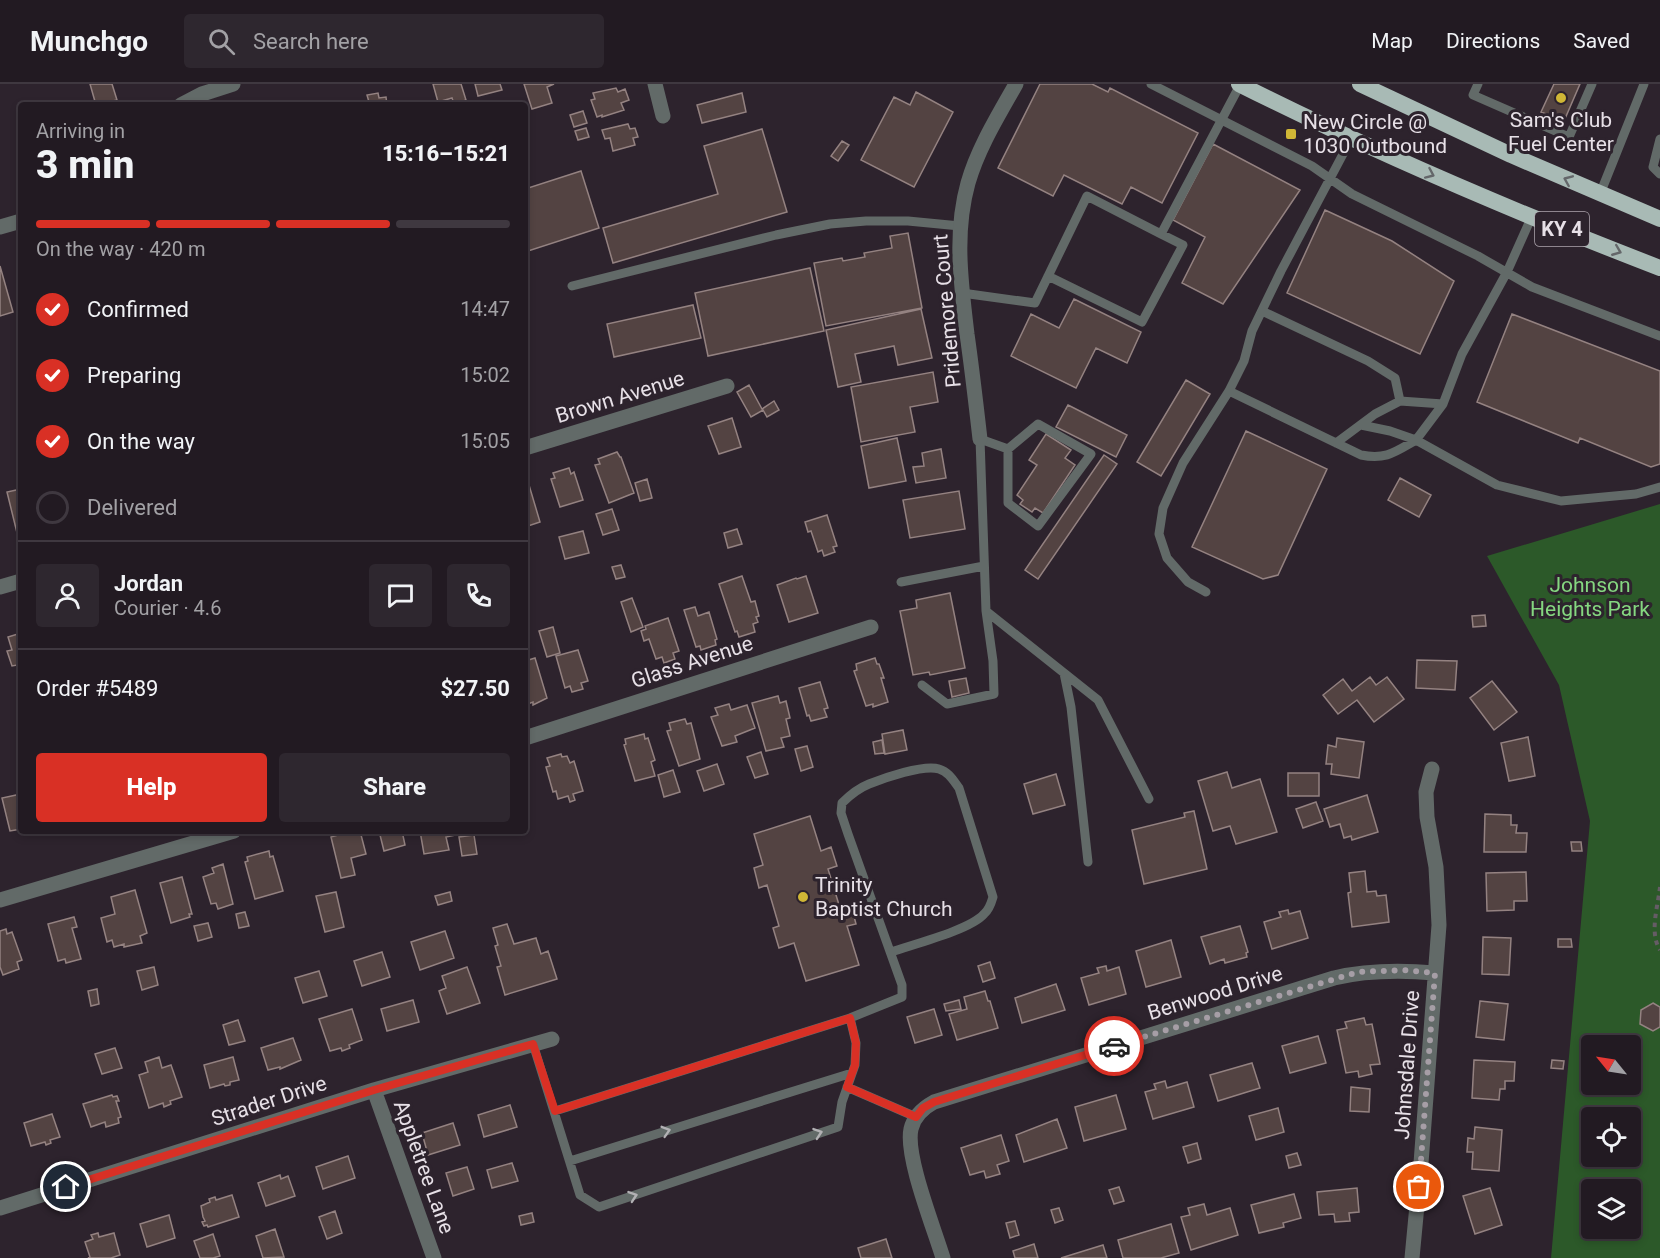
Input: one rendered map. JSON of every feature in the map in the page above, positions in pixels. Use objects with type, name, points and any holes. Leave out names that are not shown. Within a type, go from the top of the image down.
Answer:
[{"type":"highway","name":"KY 4","points":[[1239,84],[1351,139],[1465,189],[1660,268]]},
{"type":"highway","name":"KY 4","points":[[1366,85],[1511,155],[1660,219]]},
{"type":"street","points":[[187,102],[202,94],[233,84]]},
{"type":"street","points":[[655,84],[663,116]]},
{"type":"street","name":"Pridemore Court","points":[[980,439],[958,251],[960,225],[968,184],[978,156],[1016,84]]},
{"type":"street","points":[[0,227],[18,222]]},
{"type":"street","name":"Brown Avenue","points":[[528,447],[727,386]]},
{"type":"street","points":[[0,587],[18,582]]},
{"type":"street","name":"Glass Avenue","points":[[528,737],[871,627]]},
{"type":"street","name":"Johnsdale Drive","points":[[1412,1258],[1439,925],[1439,891],[1426,808],[1426,792],[1432,769]]},
{"type":"street","points":[[0,900],[224,834]]},
{"type":"street","name":"Benwood Drive","points":[[916,1117],[923,1108],[934,1102],[1334,978],[1379,970],[1435,973]]},
{"type":"street","name":"Strader Drive","points":[[0,1208],[374,1090],[552,1039]]},
{"type":"street","name":"Appletree Lane","points":[[374,1090],[434,1258]]},
{"type":"street","points":[[916,1117],[911,1126],[911,1154],[943,1258]]},
{"type":"lane","points":[[1151,84],[1312,166],[1352,194],[1478,256],[1532,287],[1660,336]]},
{"type":"lane","points":[[1161,234],[1239,84]]},
{"type":"lane","points":[[1478,84],[1473,95],[1569,137],[1592,84]]},
{"type":"lane","points":[[1600,194],[1644,84]]},
{"type":"lane","points":[[1206,592],[1188,582],[1167,558],[1159,534],[1163,508],[1183,463],[1229,391],[1244,361],[1252,331],[1262,310],[1351,139]]},
{"type":"lane","points":[[1660,139],[1653,167],[1660,174]]},
{"type":"lane","points":[[962,292],[1035,303],[1048,276],[1087,196],[1183,245],[1142,322],[1048,276]]},
{"type":"lane","points":[[1229,391],[1361,455],[1377,458],[1416,440],[1443,404],[1462,354],[1507,272],[1532,216]]},
{"type":"lane","points":[[572,286],[830,224],[866,220],[960,225]]},
{"type":"lane","points":[[1262,310],[1368,361],[1395,378],[1400,401]]},
{"type":"lane","points":[[1336,443],[1376,414],[1400,401],[1443,404]]},
{"type":"lane","points":[[1038,424],[1091,454],[1038,526],[1008,503],[1008,449],[1038,424]]},
{"type":"lane","points":[[1361,425],[1390,431],[1416,440],[1497,485],[1561,501],[1636,494],[1660,487]]},
{"type":"lane","points":[[922,685],[947,704],[994,694],[993,661],[986,611],[980,439],[1008,449]]},
{"type":"lane","points":[[901,582],[984,566]]},
{"type":"lane","points":[[986,611],[1098,700],[1149,799]]},
{"type":"lane","points":[[1064,673],[1071,707],[1088,861]]},
{"type":"lane","points":[[555,1111],[850,1018],[902,997],[902,985],[848,834],[842,813],[842,803],[853,792],[870,784],[928,767],[940,769],[951,776],[959,788],[993,897],[991,905],[984,915],[968,925],[891,952]]},
{"type":"lane","points":[[533,1044],[580,1195],[599,1207],[838,1127],[842,1102],[855,1065],[856,1043],[850,1018]]},
{"type":"lane","points":[[570,1161],[852,1073]]},
{"type":"lane","points":[[847,1087],[916,1117]]},
{"type":"path","points":[[1660,887],[1655,935],[1660,950]]},
{"type":"green space","name":"Johnson Heights Park","points":[[1660,504],[1660,1258],[1551,1258],[1590,821],[1559,685],[1487,556]]},
{"type":"building","points":[[90,84],[112,84],[117,100],[95,102]]},
{"type":"building","points":[[433,84],[461,84],[466,100],[453,102],[452,98],[438,102]]},
{"type":"building","points":[[475,84],[500,84],[502,90],[478,96]]},
{"type":"building","points":[[524,84],[554,84],[547,87],[552,103],[532,109]]},
{"type":"building","points":[[1040,84],[1092,84],[1108,92],[1110,88],[1198,133],[1162,203],[1131,187],[1122,204],[1064,175],[1053,196],[998,168]]},
{"type":"building","name":"Sam's Club Fuel Center","points":[[1554,84],[1580,84],[1564,121],[1541,112]]},
{"type":"building","points":[[616,88],[618,92],[625,89],[629,100],[621,103],[624,110],[597,117],[591,100],[595,99],[593,93]]},
{"type":"building","points":[[916,92],[953,112],[914,187],[861,160],[894,97],[910,105]]},
{"type":"building","points":[[378,93],[379,98],[386,97],[387,102],[369,102],[367,95]]},
{"type":"building","points":[[742,93],[746,112],[702,123],[697,105]]},
{"type":"building","points":[[583,111],[587,123],[574,127],[570,115]]},
{"type":"building","points":[[628,124],[630,129],[635,128],[638,137],[633,138],[635,145],[613,151],[610,138],[605,139],[602,130]]},
{"type":"building","points":[[586,128],[589,137],[578,140],[575,131]]},
{"type":"building","points":[[762,129],[787,212],[613,263],[603,228],[718,194],[704,146]]},
{"type":"building","points":[[842,141],[849,145],[838,161],[831,156]]},
{"type":"building","points":[[1213,144],[1300,190],[1223,304],[1182,283],[1205,237],[1173,220]]},
{"type":"building","points":[[581,171],[599,228],[528,251],[528,188]]},
{"type":"building","points":[[1325,210],[1392,241],[1454,281],[1420,354],[1287,293]]},
{"type":"building","points":[[908,233],[922,308],[826,326],[814,263],[865,257],[864,253],[892,248],[890,236]]},
{"type":"building","points":[[0,266],[13,312],[0,316]]},
{"type":"building","points":[[810,268],[824,331],[708,356],[695,293]]},
{"type":"building","points":[[1074,299],[1141,332],[1127,363],[1096,348],[1076,388],[1011,356],[1031,314],[1059,328]]},
{"type":"building","points":[[693,305],[701,338],[614,357],[607,324]]},
{"type":"building","points":[[921,309],[932,358],[898,365],[894,346],[855,354],[861,382],[838,387],[826,330]]},
{"type":"building","points":[[1512,314],[1660,371],[1660,464],[1651,467],[1580,438],[1578,443],[1477,402]]},
{"type":"building","points":[[933,372],[938,402],[910,407],[915,432],[861,442],[851,387]]},
{"type":"building","points":[[1186,380],[1210,394],[1161,476],[1137,462]]},
{"type":"building","points":[[749,385],[762,409],[774,401],[779,410],[767,417],[763,410],[751,417],[737,392]]},
{"type":"building","points":[[1068,405],[1127,435],[1116,457],[1056,427]]},
{"type":"building","points":[[732,418],[741,447],[719,454],[708,426]]},
{"type":"building","points":[[1246,431],[1327,469],[1278,575],[1263,579],[1192,547]]},
{"type":"building","points":[[1046,434],[1071,450],[1065,458],[1075,465],[1043,513],[1035,508],[1032,512],[1020,504],[1023,500],[1017,495],[1037,465],[1029,460]]},
{"type":"building","points":[[897,438],[906,481],[869,488],[861,446]]},
{"type":"building","points":[[941,449],[946,478],[916,483],[913,467],[924,466],[922,453]]},
{"type":"building","points":[[617,452],[634,493],[609,503],[595,465],[600,464],[598,459]]},
{"type":"building","points":[[1104,455],[1117,464],[1038,579],[1025,570]]},
{"type":"building","points":[[569,468],[571,474],[574,472],[583,500],[560,507],[551,479],[555,478],[553,473]]},
{"type":"building","points":[[1400,478],[1431,495],[1419,517],[1388,500]]},
{"type":"building","points":[[647,479],[652,498],[640,501],[635,483]]},
{"type":"building","points":[[528,485],[529,485],[540,522],[528,526]]},
{"type":"building","points":[[18,490],[18,537],[7,492]]},
{"type":"building","points":[[959,491],[965,529],[910,538],[903,500]]},
{"type":"building","points":[[612,509],[619,530],[603,535],[596,514]]},
{"type":"building","points":[[827,515],[837,546],[833,547],[835,552],[824,556],[822,550],[818,552],[811,531],[808,532],[805,522]]},
{"type":"building","points":[[737,529],[742,544],[728,548],[724,533]]},
{"type":"building","points":[[583,531],[589,553],[565,559],[559,537]]},
{"type":"building","points":[[621,565],[625,577],[616,579],[612,567]]},
{"type":"building","points":[[742,576],[751,602],[755,601],[759,616],[756,617],[758,622],[753,624],[755,632],[739,637],[737,631],[735,632],[719,584]]},
{"type":"building","points":[[806,576],[818,613],[789,622],[777,585]]},
{"type":"building","points":[[950,593],[965,668],[930,675],[929,672],[913,675],[900,611],[917,608],[916,600]]},
{"type":"building","points":[[632,598],[643,627],[631,632],[621,602]]},
{"type":"building","points":[[695,607],[698,616],[709,612],[717,639],[715,640],[716,645],[701,650],[700,646],[696,647],[684,610]]},
{"type":"building","points":[[1485,615],[1486,626],[1473,627],[1472,616]]},
{"type":"building","points":[[668,618],[679,651],[673,653],[675,659],[664,663],[662,657],[656,659],[649,639],[644,641],[641,631],[646,629],[645,626]]},
{"type":"building","points":[[553,627],[560,653],[547,657],[539,631]]},
{"type":"building","points":[[18,634],[18,668],[17,665],[12,666],[7,651],[12,650],[8,637]]},
{"type":"building","points":[[578,650],[588,681],[581,683],[583,689],[572,692],[570,686],[565,688],[556,656]]},
{"type":"building","points":[[535,658],[547,698],[533,705],[533,702],[528,704],[528,660]]},
{"type":"building","points":[[875,658],[884,678],[881,678],[888,702],[873,707],[873,704],[866,706],[854,671],[857,670],[856,664]]},
{"type":"building","points":[[1417,660],[1457,661],[1455,690],[1416,688]]},
{"type":"building","points":[[1370,677],[1376,685],[1387,677],[1404,699],[1374,722],[1357,700],[1338,714],[1323,695],[1343,679],[1352,691]]},
{"type":"building","points":[[966,678],[969,693],[952,697],[949,681]]},
{"type":"building","points":[[1492,681],[1517,712],[1494,730],[1470,698]]},
{"type":"building","points":[[820,682],[828,708],[824,709],[827,717],[811,721],[809,715],[807,716],[799,688]]},
{"type":"building","points":[[778,696],[780,703],[786,701],[790,718],[786,719],[790,736],[781,738],[784,747],[766,751],[752,703]]},
{"type":"building","points":[[729,704],[731,710],[747,705],[755,728],[735,736],[737,742],[722,746],[711,717],[718,715],[715,708]]},
{"type":"building","points":[[685,719],[687,724],[691,723],[700,759],[679,766],[667,731],[671,730],[669,723]]},
{"type":"building","points":[[903,730],[907,750],[885,754],[882,734]]},
{"type":"building","points":[[644,734],[645,739],[648,738],[655,760],[651,762],[655,776],[635,781],[624,745],[626,744],[625,739]]},
{"type":"building","points":[[1528,737],[1535,776],[1509,781],[1501,743]]},
{"type":"building","points":[[1337,738],[1364,742],[1359,778],[1331,774],[1332,764],[1326,764],[1328,745],[1336,747]]},
{"type":"building","points":[[882,740],[884,753],[875,754],[873,742]]},
{"type":"building","points":[[807,746],[813,767],[801,771],[795,749]]},
{"type":"building","points":[[761,752],[768,774],[755,778],[747,757]]},
{"type":"building","points":[[561,754],[562,757],[567,756],[570,763],[574,761],[583,791],[573,794],[575,800],[570,802],[568,796],[558,799],[556,791],[553,792],[546,767],[550,766],[547,758]]},
{"type":"building","points":[[717,764],[724,784],[704,791],[697,771]]},
{"type":"building","points":[[673,770],[680,792],[664,797],[658,775]]},
{"type":"building","points":[[1227,772],[1232,788],[1260,779],[1277,832],[1236,844],[1230,826],[1213,831],[1198,781]]},
{"type":"building","points":[[1288,773],[1319,773],[1319,796],[1288,796]]},
{"type":"building","points":[[1056,774],[1065,805],[1033,814],[1024,784]]},
{"type":"building","points":[[18,795],[18,830],[10,831],[2,798]]},
{"type":"building","points":[[1367,795],[1378,832],[1352,840],[1351,836],[1344,838],[1340,824],[1330,827],[1324,809]]},
{"type":"building","points":[[1316,802],[1323,821],[1303,828],[1296,809]]},
{"type":"building","points":[[1194,811],[1207,869],[1144,884],[1132,830],[1185,817],[1184,813]]},
{"type":"building","points":[[1485,814],[1511,815],[1511,825],[1517,825],[1516,833],[1527,833],[1526,852],[1484,852]]},
{"type":"building","name":"Trinity Baptist Church","points":[[810,816],[821,851],[831,847],[837,866],[828,869],[840,908],[851,905],[856,924],[847,926],[859,965],[806,981],[794,943],[779,948],[773,928],[779,926],[767,885],[759,888],[754,868],[763,865],[754,834]]},
{"type":"building","points":[[342,834],[361,834],[366,854],[351,858],[355,875],[341,878],[331,837]]},
{"type":"building","points":[[380,834],[403,834],[405,845],[384,851]]},
{"type":"building","points":[[421,834],[456,834],[446,837],[449,850],[424,854]]},
{"type":"building","points":[[474,835],[477,854],[462,856],[459,837]]},
{"type":"building","points":[[1571,842],[1581,842],[1582,851],[1572,851]]},
{"type":"building","points":[[269,851],[270,857],[273,856],[283,891],[255,899],[245,862],[248,861],[247,857]]},
{"type":"building","points":[[223,864],[233,904],[218,909],[216,903],[211,904],[203,877],[214,873],[212,868]]},
{"type":"building","points":[[1365,871],[1367,892],[1376,891],[1377,896],[1386,895],[1389,922],[1352,927],[1348,893],[1351,892],[1349,873]]},
{"type":"building","points":[[1526,872],[1527,901],[1514,901],[1514,910],[1487,911],[1486,873]]},
{"type":"building","points":[[182,877],[192,914],[189,914],[190,917],[171,923],[160,883]]},
{"type":"building","points":[[135,890],[147,933],[140,936],[142,943],[114,947],[112,940],[107,942],[101,918],[115,914],[111,897]]},
{"type":"building","points":[[336,892],[344,927],[325,932],[316,896]]},
{"type":"building","points":[[450,892],[452,901],[438,905],[435,896]]},
{"type":"building","points":[[1288,910],[1289,914],[1300,911],[1308,938],[1272,949],[1264,922],[1281,917],[1279,912]]},
{"type":"building","points":[[245,912],[249,926],[239,928],[236,914]]},
{"type":"building","points":[[74,917],[77,927],[72,928],[81,959],[66,963],[65,959],[58,961],[48,924]]},
{"type":"building","points":[[208,923],[212,937],[198,941],[194,926]]},
{"type":"building","points":[[507,924],[514,944],[536,938],[541,954],[548,951],[557,979],[505,995],[497,967],[501,966],[493,928]]},
{"type":"building","points":[[1240,926],[1248,952],[1247,957],[1225,963],[1224,959],[1210,964],[1201,937]]},
{"type":"building","points":[[6,929],[7,934],[12,932],[22,960],[17,962],[19,969],[3,975],[0,967],[0,931]]},
{"type":"building","points":[[445,931],[454,958],[420,970],[411,942]]},
{"type":"building","points":[[1483,937],[1511,938],[1509,975],[1482,974]]},
{"type":"building","points":[[1558,939],[1571,939],[1572,947],[1558,947]]},
{"type":"building","points":[[1171,940],[1181,977],[1146,987],[1136,951]]},
{"type":"building","points":[[382,952],[390,977],[362,986],[354,961]]},
{"type":"building","points":[[990,962],[995,978],[983,982],[978,966]]},
{"type":"building","points":[[1106,966],[1107,971],[1119,967],[1126,994],[1089,1005],[1081,978],[1099,973],[1097,968]]},
{"type":"building","points":[[154,967],[158,985],[142,990],[137,971]]},
{"type":"building","points":[[467,967],[480,1003],[447,1014],[439,991],[446,988],[442,976]]},
{"type":"building","points":[[319,971],[327,996],[303,1003],[295,978]]},
{"type":"building","points":[[1056,984],[1065,1010],[1022,1023],[1015,998]]},
{"type":"building","points":[[97,989],[99,1004],[91,1006],[88,991]]},
{"type":"building","points":[[985,991],[998,1028],[957,1040],[949,1014],[967,1009],[964,997]]},
{"type":"building","points":[[413,1000],[419,1022],[387,1031],[381,1009]]},
{"type":"building","points":[[959,1000],[961,1009],[946,1011],[944,1004]]},
{"type":"building","points":[[1480,1001],[1508,1004],[1504,1040],[1476,1037]]},
{"type":"building","points":[[1653,1003],[1660,1007],[1660,1027],[1653,1031],[1640,1024],[1641,1010]]},
{"type":"building","points":[[352,1009],[362,1040],[349,1045],[350,1048],[342,1051],[341,1048],[330,1051],[319,1019]]},
{"type":"building","points":[[934,1009],[942,1035],[915,1043],[907,1017]]},
{"type":"building","points":[[1364,1018],[1366,1025],[1372,1024],[1380,1064],[1370,1065],[1372,1074],[1359,1077],[1358,1071],[1346,1073],[1337,1030],[1347,1028],[1345,1022]]},
{"type":"building","points":[[238,1020],[245,1041],[229,1045],[223,1025]]},
{"type":"building","points":[[1318,1036],[1326,1063],[1290,1073],[1282,1046]]},
{"type":"building","points":[[293,1038],[301,1060],[280,1069],[280,1067],[268,1070],[261,1048]]},
{"type":"building","points":[[115,1048],[122,1068],[102,1074],[95,1054]]},
{"type":"building","points":[[159,1057],[162,1068],[171,1065],[182,1097],[170,1101],[171,1104],[164,1107],[163,1103],[149,1108],[139,1075],[148,1072],[145,1062]]},
{"type":"building","points":[[233,1057],[239,1080],[230,1082],[230,1085],[225,1086],[224,1084],[210,1088],[204,1065]]},
{"type":"building","points":[[1474,1060],[1515,1062],[1514,1081],[1505,1081],[1505,1089],[1500,1089],[1499,1100],[1472,1098]]},
{"type":"building","points":[[1552,1060],[1564,1061],[1563,1069],[1551,1068]]},
{"type":"building","points":[[1252,1063],[1260,1088],[1218,1101],[1210,1075]]},
{"type":"building","points":[[1165,1081],[1167,1088],[1187,1082],[1194,1107],[1153,1119],[1145,1092],[1156,1089],[1154,1084]]},
{"type":"building","points":[[1351,1087],[1370,1089],[1369,1112],[1350,1111]]},
{"type":"building","points":[[112,1095],[117,1096],[119,1101],[116,1101],[121,1117],[118,1118],[119,1123],[106,1127],[105,1122],[91,1127],[83,1104]]},
{"type":"building","points":[[1116,1095],[1126,1129],[1084,1141],[1075,1107]]},
{"type":"building","points":[[510,1105],[517,1127],[484,1137],[478,1115]]},
{"type":"building","points":[[1278,1108],[1284,1132],[1256,1140],[1249,1116]]},
{"type":"building","points":[[52,1114],[60,1137],[50,1140],[51,1143],[46,1145],[45,1142],[31,1146],[24,1123]]},
{"type":"building","points":[[1057,1119],[1067,1148],[1024,1162],[1016,1135]]},
{"type":"building","points":[[453,1123],[460,1145],[428,1155],[422,1133]]},
{"type":"building","points":[[1475,1127],[1502,1130],[1499,1171],[1472,1169],[1473,1152],[1467,1152],[1468,1138],[1474,1139]]},
{"type":"building","points":[[1001,1135],[1009,1161],[997,1165],[1000,1174],[986,1178],[984,1171],[970,1175],[961,1148]]},
{"type":"building","points":[[1197,1143],[1201,1159],[1188,1163],[1183,1147]]},
{"type":"building","points":[[1297,1153],[1301,1165],[1289,1168],[1286,1156]]},
{"type":"building","points":[[348,1156],[355,1178],[323,1189],[316,1167]]},
{"type":"building","points":[[512,1163],[518,1181],[492,1188],[487,1170]]},
{"type":"building","points":[[467,1167],[474,1189],[453,1196],[446,1173]]},
{"type":"building","points":[[280,1175],[281,1179],[288,1176],[295,1196],[266,1206],[258,1183]]},
{"type":"building","points":[[1119,1187],[1124,1201],[1114,1204],[1109,1190]]},
{"type":"building","points":[[1357,1188],[1359,1212],[1349,1213],[1350,1221],[1335,1222],[1334,1214],[1319,1215],[1317,1192]]},
{"type":"building","points":[[1490,1188],[1502,1225],[1475,1234],[1463,1196]]},
{"type":"building","points":[[1294,1194],[1301,1218],[1283,1223],[1284,1227],[1259,1233],[1251,1205]]},
{"type":"building","points":[[232,1195],[239,1217],[208,1227],[204,1226],[201,1206],[210,1202],[209,1199],[215,1197],[216,1200]]},
{"type":"building","points":[[1204,1204],[1207,1215],[1230,1208],[1238,1235],[1191,1250],[1181,1217],[1190,1215],[1188,1208]]},
{"type":"building","points":[[1059,1208],[1063,1220],[1055,1223],[1051,1210]]},
{"type":"building","points":[[335,1211],[342,1233],[327,1239],[319,1217]]},
{"type":"building","points":[[532,1213],[534,1222],[521,1225],[519,1216]]},
{"type":"building","points":[[169,1215],[175,1238],[147,1247],[140,1224]]},
{"type":"building","points":[[1015,1221],[1019,1235],[1010,1238],[1006,1223]]},
{"type":"building","points":[[1171,1224],[1179,1253],[1161,1258],[1123,1258],[1118,1240]]},
{"type":"building","points":[[275,1229],[284,1257],[263,1258],[256,1236]]},
{"type":"building","points":[[98,1233],[99,1237],[114,1233],[120,1255],[111,1258],[88,1258],[90,1257],[85,1242],[93,1239],[91,1235]]},
{"type":"building","points":[[213,1234],[220,1256],[200,1258],[194,1241]]},
{"type":"building","points":[[886,1239],[892,1258],[861,1258],[858,1248]]},
{"type":"building","points":[[1034,1244],[1038,1258],[1015,1258],[1013,1251]]},
{"type":"building","points":[[1103,1245],[1107,1258],[1061,1258]]},
{"type":"way so far","points":[[1114,1046],[1358,972],[1404,970],[1435,973],[1419,1187]]},
{"type":"place","name":"Sam's Club Fuel Center","points":[[1561,98]]},
{"type":"place","name":"New Circle @ 1030 Outbound","points":[[1291,134]]},
{"type":"place","name":"Trinity Baptist Church","points":[[803,897]]},
{"type":"route","points":[[66,1187],[374,1090],[533,1044],[555,1111],[850,1018],[856,1043],[855,1065],[847,1087],[916,1117],[923,1108],[934,1102],[1114,1046]]}]
